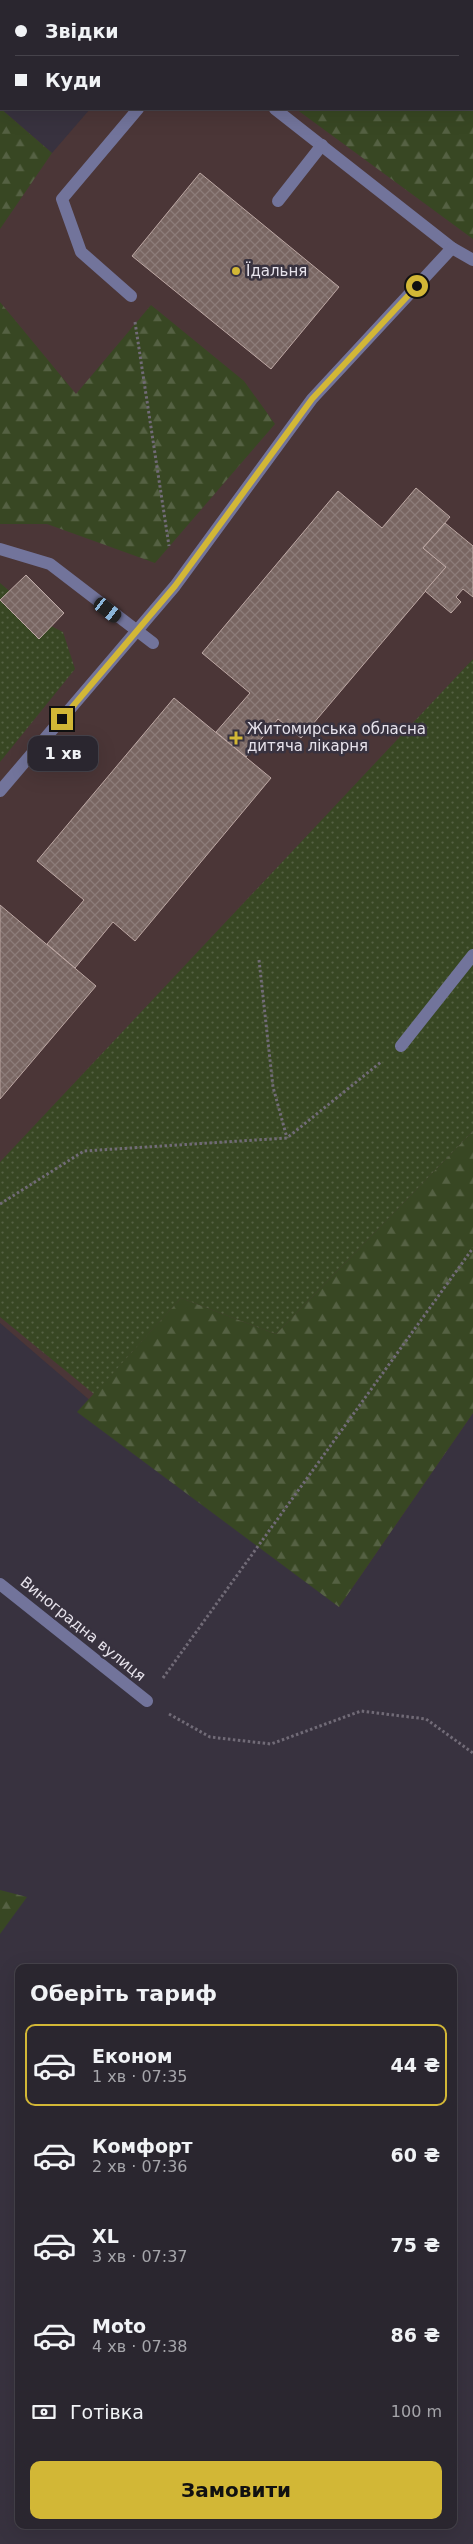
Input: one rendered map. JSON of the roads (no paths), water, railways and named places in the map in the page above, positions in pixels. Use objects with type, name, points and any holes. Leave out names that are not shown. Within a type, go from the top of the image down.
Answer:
[{"type":"street","points":[[131,296],[81,252],[62,199],[137,110]]},
{"type":"street","points":[[276,110],[452,248],[473,260]]},
{"type":"street","points":[[278,201],[322,145]]},
{"type":"street","points":[[0,791],[175,586],[312,399],[452,248]]},
{"type":"street","points":[[0,549],[50,564],[153,643]]},
{"type":"street","points":[[401,1046],[473,955]]},
{"type":"street","name":"Виноградна вулиця","points":[[0,1584],[147,1700]]},
{"type":"place","name":"Їдальня","points":[[236,271]]},
{"type":"place","name":"Житомирська обласна дитяча лікарня","points":[[236,738]]}]
